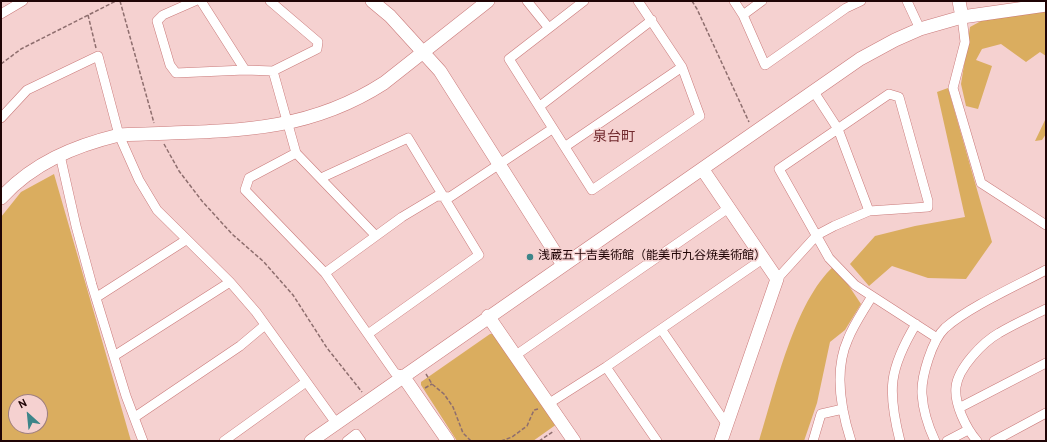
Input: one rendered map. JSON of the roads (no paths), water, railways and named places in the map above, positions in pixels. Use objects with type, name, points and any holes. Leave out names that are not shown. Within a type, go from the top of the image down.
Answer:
[{"type":"street","points":[[1,14],[23,1]]},
{"type":"street","points":[[195,1],[163,15],[157,21],[170,65],[176,73],[245,70],[273,71],[316,49],[318,42],[270,1]]},
{"type":"street","points":[[201,1],[245,70]]},
{"type":"street","points":[[372,1],[390,16],[440,71],[563,265]]},
{"type":"street","points":[[1,198],[33,169],[88,143],[119,135],[256,129],[289,124],[329,112],[370,92],[423,53],[488,1]]},
{"type":"street","points":[[527,1],[548,27]]},
{"type":"street","points":[[584,1],[548,27],[509,59],[540,106],[552,129],[566,146],[592,190],[700,116],[682,67],[638,1]]},
{"type":"street","points":[[734,1],[744,15],[765,64],[846,8],[861,1]]},
{"type":"street","points":[[744,15],[762,1]]},
{"type":"street","points":[[907,1],[920,30]]},
{"type":"street","points":[[959,1],[965,42],[953,88],[981,183],[1046,225]]},
{"type":"street","points":[[311,441],[488,316],[703,170],[860,59],[895,40],[920,30],[962,17],[1046,5]]},
{"type":"street","points":[[540,106],[652,20]]},
{"type":"street","points":[[1,118],[28,90],[98,56],[119,135],[139,180],[157,210],[230,282],[265,326],[336,423]]},
{"type":"street","points":[[566,146],[682,67]]},
{"type":"street","points":[[273,71],[296,153],[376,236]]},
{"type":"street","points":[[814,92],[838,129],[869,211]]},
{"type":"street","points":[[721,441],[777,279],[817,235],[869,211],[928,207],[928,201],[899,97],[889,94],[779,169],[817,235],[828,258],[856,285],[937,338]]},
{"type":"street","points":[[325,272],[437,196],[450,197],[499,166],[552,129]]},
{"type":"street","points":[[321,178],[408,138],[480,255],[368,334]]},
{"type":"street","points":[[296,153],[249,178],[245,190],[325,272],[394,374],[403,376],[448,441]]},
{"type":"street","points":[[60,155],[76,226],[126,396],[143,441]]},
{"type":"street","points":[[703,170],[730,207],[777,279]]},
{"type":"street","points":[[516,355],[730,207]]},
{"type":"street","points":[[97,297],[186,240]]},
{"type":"street","points":[[548,404],[606,367],[764,258]]},
{"type":"street","points":[[935,441],[927,420],[922,391],[927,362],[937,338],[944,329],[976,308],[1046,270]]},
{"type":"street","points":[[114,356],[230,282]]},
{"type":"street","points":[[851,441],[843,415],[840,369],[847,340],[872,296]]},
{"type":"street","points":[[976,441],[968,430],[959,408],[956,387],[963,368],[982,346],[998,333],[1046,309]]},
{"type":"street","points":[[488,316],[574,441]]},
{"type":"street","points":[[900,441],[891,396],[894,371],[903,346],[916,324]]},
{"type":"street","points":[[135,417],[240,346],[265,326]]},
{"type":"street","points":[[661,329],[727,425]]},
{"type":"street","points":[[959,408],[1046,363]]},
{"type":"street","points":[[606,367],[658,441]]},
{"type":"street","points":[[224,441],[306,382]]},
{"type":"street","points":[[813,441],[821,414],[843,409]]},
{"type":"street","points":[[994,441],[1046,413]]},
{"type":"street","points":[[948,441],[968,430]]},
{"type":"street","points":[[347,441],[356,434],[361,441]]},
{"type":"place","name":"浅蔵五十吉美術館（能美市九谷焼美術館）","points":[[530,257]]},
{"type":"district","name":"泉台町","points":[[614,138]]}]
